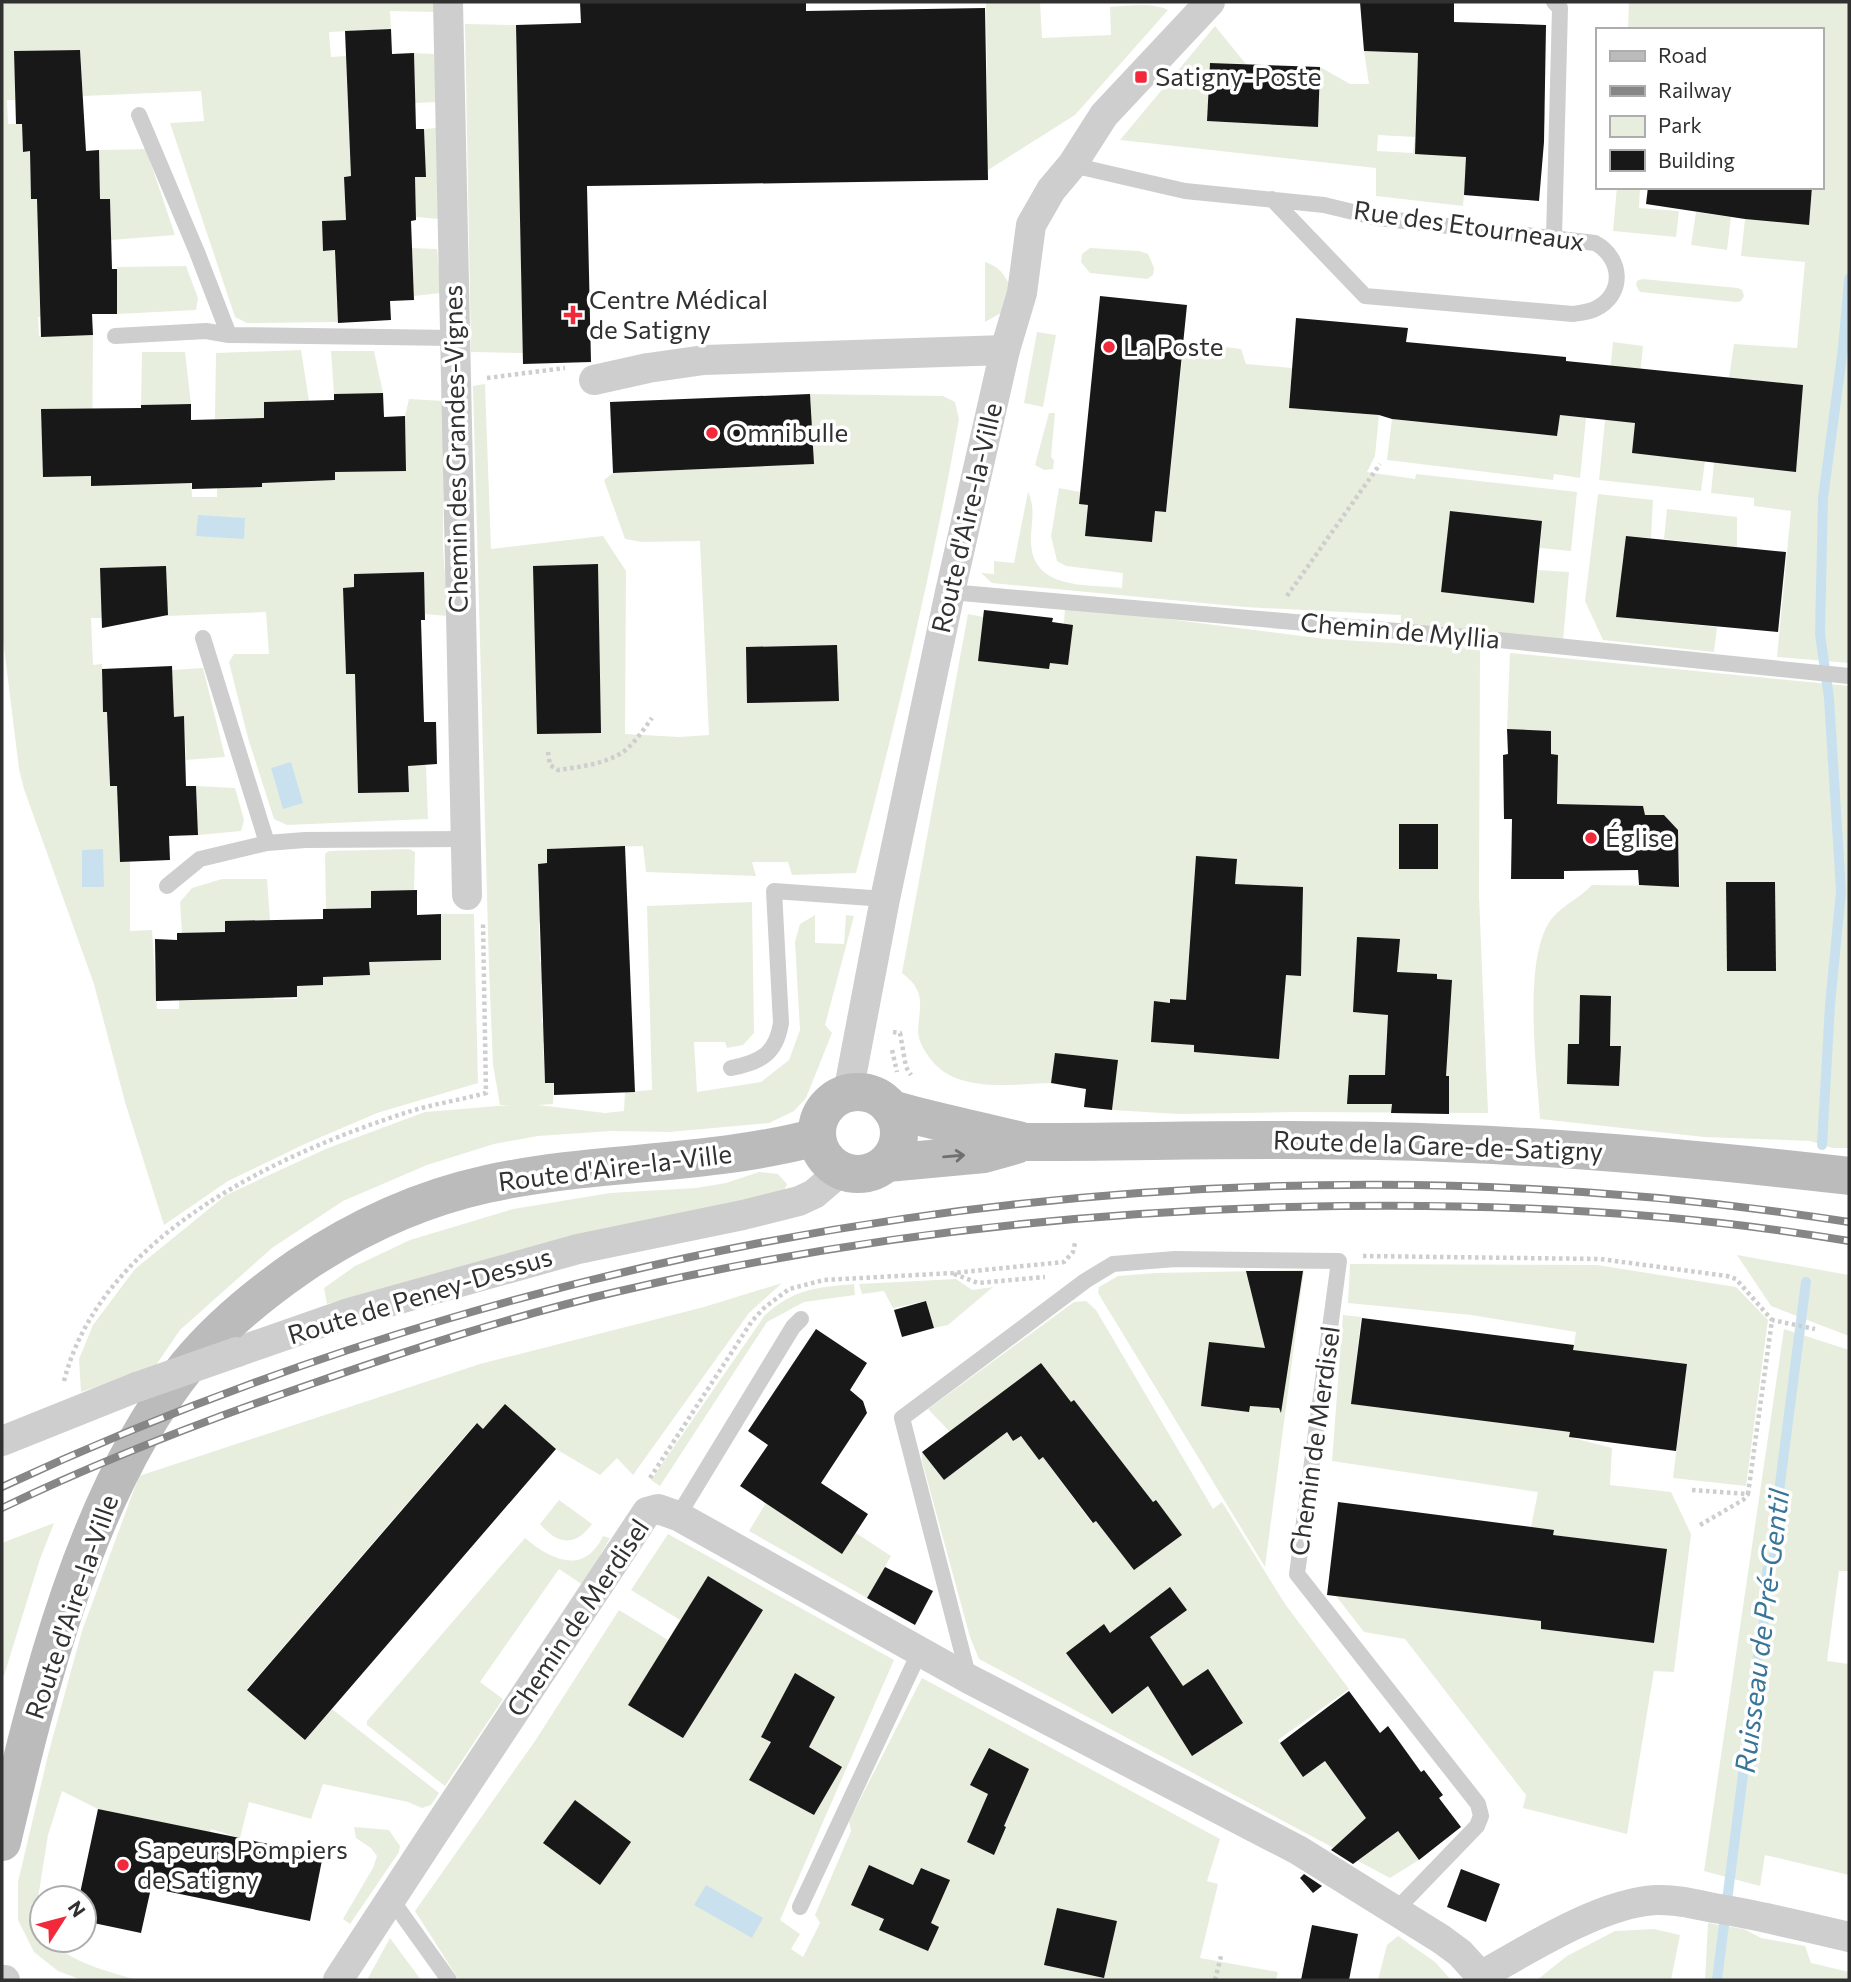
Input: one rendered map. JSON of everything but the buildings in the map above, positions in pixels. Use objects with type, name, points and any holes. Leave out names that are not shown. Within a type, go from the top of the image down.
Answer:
[{"type":"street","name":"Chemin des Grandes-Vignes","points":[[447,2],[467,895]]},
{"type":"street","name":"Route d'Aire-la-Ville","points":[[848,1093],[885,899],[950,592],[1005,350],[1022,293],[1031,225],[1051,190],[1072,165],[1104,115],[1210,2]]},
{"type":"street","points":[[594,380],[648,368],[704,360],[1005,350]]},
{"type":"street","points":[[848,1093],[865,1093],[878,1098],[904,1097],[897,1120],[899,1133],[896,1149],[887,1163],[873,1172],[858,1175],[841,1171],[820,1151],[818,1122],[823,1111],[834,1100],[848,1093]]},
{"type":"street","name":"Route de la Gare-de-Satigny","points":[[904,1097],[946,1125],[1025,1142],[1432,1143],[1646,1153],[1849,1175]]},
{"type":"street","name":"Route d'Aire-la-Ville","points":[[2,1842],[30,1725],[62,1618],[97,1524],[139,1439],[168,1392],[188,1365],[239,1312],[328,1247],[378,1220],[434,1198],[544,1172],[717,1156],[817,1137]]},
{"type":"street","name":"Route de la Gare-de-Satigny","points":[[887,1163],[984,1154],[1025,1142]]},
{"type":"street","name":"Route de Peney-Dessus","points":[[2,1441],[136,1387],[349,1313],[578,1249],[799,1201],[814,1194],[841,1171]]},
{"type":"street","name":"Chemin de Merdisel","points":[[338,1980],[647,1512],[658,1509],[678,1516],[970,1679],[1298,1850],[1451,1946],[1483,1978]]},
{"type":"street","points":[[1483,1978],[1544,1941],[1600,1914],[1626,1905],[1655,1900],[1682,1901],[1849,1937]]},
{"type":"lane","points":[[1554,2],[1560,8],[1554,237]]},
{"type":"lane","points":[[139,115],[229,335]]},
{"type":"lane","name":"Rue des Etourneaux","points":[[1072,165],[1185,191],[1272,199],[1324,205],[1378,218],[1595,243],[1606,249],[1613,258],[1617,282],[1611,298],[1595,309],[1573,314],[1365,296],[1272,199]]},
{"type":"lane","points":[[116,336],[206,331],[229,335],[454,338]]},
{"type":"lane","name":"Chemin de Myllia","points":[[950,592],[1489,639],[1842,676]]},
{"type":"lane","points":[[204,638],[267,844]]},
{"type":"lane","points":[[167,886],[200,859],[267,844],[305,840],[464,839]]},
{"type":"lane","points":[[731,1068],[749,1065],[764,1057],[779,1038],[781,1023],[774,891],[885,899]]},
{"type":"lane","points":[[970,1679],[902,1418],[1084,1281],[1113,1264],[1175,1259],[1339,1261]]},
{"type":"lane","name":"Chemin de Merdisel","points":[[1339,1261],[1297,1574],[1478,1804],[1481,1816],[1477,1826],[1396,1910]]},
{"type":"lane","points":[[678,1516],[793,1326],[801,1319]]},
{"type":"lane","points":[[800,1907],[920,1651]]},
{"type":"lane","points":[[391,1899],[449,1980]]},
{"type":"path","points":[[455,382],[565,368],[594,380]]},
{"type":"path","points":[[1270,620],[1380,464]]},
{"type":"path","points":[[548,752],[550,765],[558,770],[588,765],[621,754],[652,718]]},
{"type":"path","points":[[57,1420],[67,1368],[90,1318],[136,1261],[172,1230],[250,1176],[286,1159],[410,1111],[485,1093],[482,910],[467,895]]},
{"type":"path","points":[[861,1025],[900,1033],[906,1067],[904,1097]]},
{"type":"path","points":[[1075,1243],[1073,1252],[1064,1262],[953,1273],[978,1283],[1076,1274],[1084,1281]]},
{"type":"path","points":[[1339,1261],[1366,1255],[1600,1259],[1714,1274],[1736,1279],[1772,1320],[1815,1329]]},
{"type":"path","points":[[1700,1525],[1743,1500],[1748,1494],[1772,1320]]},
{"type":"path","points":[[1692,1490],[1748,1494]]},
{"type":"path","points":[[1215,1980],[1221,1956]]},
{"type":"green space","points":[[2,2],[435,2],[435,12],[390,11],[391,29],[329,32],[331,57],[346,56],[349,128],[358,176],[344,176],[346,220],[324,251],[345,250],[338,322],[247,323],[235,317],[170,123],[204,121],[201,91],[83,96],[80,50],[15,51],[16,100],[7,100],[8,124],[22,124],[23,151],[30,151],[31,199],[43,199],[45,242],[38,245],[46,317],[38,317],[39,336],[93,335],[92,476],[191,475],[192,497],[217,497],[217,488],[262,487],[262,473],[335,480],[335,463],[406,471],[405,416],[409,399],[444,401],[443,548],[448,616],[425,614],[423,572],[354,574],[354,587],[343,588],[346,673],[355,674],[409,792],[408,765],[426,765],[428,819],[287,825],[274,819],[248,738],[229,662],[234,654],[269,654],[266,612],[166,616],[164,566],[102,618],[91,618],[93,665],[102,664],[103,712],[117,712],[119,763],[109,764],[109,786],[125,785],[127,838],[119,839],[120,862],[130,861],[130,931],[152,930],[157,1009],[179,1009],[179,1000],[273,991],[274,999],[297,999],[297,986],[323,985],[323,977],[370,975],[369,962],[441,960],[441,914],[474,914],[478,1083],[377,1113],[307,1143],[228,1181],[164,1225],[125,1102],[94,984],[19,769],[2,631]]},
{"type":"green space","points":[[986,2],[1040,2],[1042,38],[1111,35],[1110,7],[1147,5],[1168,10],[1075,115],[988,170]]},
{"type":"green space","points":[[1629,2],[1849,2],[1849,663],[1777,657],[1791,511],[1754,506],[1754,498],[1711,493],[1714,462],[1796,471],[1803,385],[1729,378],[1734,344],[1797,348],[1805,262],[1741,256],[1745,219],[1809,224],[1812,189],[1823,189],[1823,28],[1628,28]]},
{"type":"green space","points":[[465,24],[516,25],[523,353],[471,352]]},
{"type":"green space","points":[[1215,26],[1246,64],[1210,63],[1207,121],[1318,126],[1320,67],[1350,84],[1369,84],[1364,51],[1418,53],[1417,108],[1545,111],[1542,162],[1467,156],[1463,206],[1376,196],[1376,168],[1120,140]],"holes":[[[1378,135],[1415,137],[1413,153],[1377,151]]]},
{"type":"green space","points":[[414,53],[434,54],[437,102],[415,103]]},
{"type":"green space","points":[[436,128],[439,219],[416,217],[415,177],[426,177],[424,129]]},
{"type":"green space","points":[[146,149],[175,235],[111,240],[110,199],[100,199],[99,150]]},
{"type":"green space","points":[[1617,189],[1640,189],[1639,208],[1679,211],[1676,237],[1613,231]]},
{"type":"green space","points":[[1696,212],[1731,217],[1727,250],[1691,245]]},
{"type":"green space","points":[[412,248],[437,249],[441,293],[414,296]]},
{"type":"green space","points":[[1090,248],[1148,254],[1154,268],[1153,275],[1147,279],[1090,273],[1081,262],[1082,254]]},
{"type":"green space","points":[[985,262],[1001,271],[1010,287],[1001,313],[985,322]]},
{"type":"green space","points":[[186,266],[198,298],[196,310],[117,314],[117,267]]},
{"type":"green space","points":[[1642,279],[1738,288],[1744,296],[1741,301],[1736,302],[1640,292],[1636,285],[1637,281]]},
{"type":"green space","points":[[1037,332],[1056,335],[1043,407],[1024,403]]},
{"type":"green space","points":[[1184,342],[1241,349],[1246,364],[1292,368],[1289,407],[1379,415],[1375,456],[1367,472],[1415,479],[1416,474],[1577,492],[1571,551],[1540,548],[1542,521],[1451,511],[1441,591],[1537,570],[1569,572],[1563,641],[1401,626],[1401,615],[1245,607],[992,583],[981,573],[994,574],[994,561],[1014,563],[1028,492],[1032,508],[1032,553],[1038,566],[1060,581],[1122,588],[1123,573],[1066,566],[1057,561],[1051,536],[1059,488],[1080,492],[1079,504],[1088,505],[1085,536],[1152,542],[1155,511],[1166,512]]},
{"type":"green space","points":[[1613,342],[1643,346],[1632,453],[1705,461],[1701,491],[1599,480]]},
{"type":"green space","points":[[301,350],[309,401],[264,402],[264,418],[215,419],[216,353]]},
{"type":"green space","points":[[331,351],[374,351],[383,393],[334,394]]},
{"type":"green space","points":[[142,352],[185,352],[191,404],[141,405]]},
{"type":"green space","points":[[485,384],[491,549],[603,536],[626,571],[625,734],[679,737],[709,735],[700,541],[642,542],[625,539],[604,480],[613,473],[813,464],[810,394],[943,396],[955,402],[959,419],[937,533],[899,704],[856,873],[792,875],[788,862],[752,862],[756,876],[646,872],[643,846],[547,849],[547,863],[538,864],[539,901],[549,923],[539,923],[540,962],[550,962],[551,983],[541,984],[542,1023],[552,1023],[553,1042],[543,1043],[545,1082],[554,1083],[553,1104],[538,1105],[605,1113],[624,1111],[625,1092],[652,1090],[647,906],[752,902],[754,1033],[743,1045],[727,1048],[725,1042],[694,1042],[697,1092],[761,1082],[789,1060],[800,1030],[795,942],[800,924],[815,915],[815,943],[844,944],[846,915],[854,916],[825,1025],[832,1033],[806,1098],[794,1111],[769,1123],[669,1132],[611,1131],[538,1136],[494,1144],[427,1165],[343,1201],[272,1248],[180,1330],[154,1368],[81,1392],[79,1359],[93,1325],[135,1269],[226,1195],[328,1148],[425,1112],[511,1105],[500,1105],[493,1065],[489,969],[473,386]]},
{"type":"green space","points":[[1049,413],[1055,413],[1051,457],[1054,460],[1053,469],[1044,470],[1035,465]]},
{"type":"green space","points":[[1560,415],[1586,418],[1580,478],[1554,474],[1553,480],[1387,460],[1392,419],[1557,436]]},
{"type":"green space","points":[[1598,494],[1653,500],[1651,538],[1627,536],[1616,617],[1717,627],[1714,652],[1603,640],[1585,601]]},
{"type":"green space","points":[[1667,509],[1737,517],[1737,547],[1664,539]]},
{"type":"green space","points":[[1065,606],[1326,639],[1480,648],[1479,896],[1488,1113],[1179,1114],[1112,1110],[1117,1060],[1055,1053],[1051,1083],[1018,1085],[966,1081],[951,1076],[938,1067],[925,1051],[919,1037],[918,992],[902,973],[968,614],[983,617],[984,610],[1053,618],[1052,622],[1064,624]]},
{"type":"green space","points":[[1510,653],[1849,686],[1849,1148],[1833,1148],[1810,1141],[1704,1137],[1540,1119],[1534,1043],[1534,983],[1537,956],[1544,933],[1554,916],[1592,885],[1680,886],[1678,830],[1664,815],[1645,815],[1643,806],[1557,804],[1558,755],[1551,754],[1551,731],[1507,729]]},
{"type":"green space","points":[[203,668],[225,757],[186,760],[184,717],[174,717],[172,670]]},
{"type":"green space","points":[[196,786],[235,788],[244,820],[241,831],[198,835]]},
{"type":"green space","points":[[409,849],[415,852],[414,890],[371,908],[326,909],[325,854],[329,851]]},
{"type":"green space","points":[[222,879],[267,879],[270,920],[226,921],[225,932],[182,933],[180,902],[192,888]]},
{"type":"green space","points":[[759,1172],[778,1174],[787,1184],[783,1194],[692,1211],[327,1304],[324,1288],[355,1266],[410,1240],[513,1209],[610,1193],[696,1188],[726,1183]]},
{"type":"green space","points":[[1737,1255],[1849,1275],[1849,1336],[1771,1306]]},
{"type":"green space","points":[[1350,1264],[1597,1265],[1736,1287],[1768,1320],[1746,1486],[1673,1478],[1687,1364],[1573,1350],[1576,1332],[1471,1315],[1348,1303]]},
{"type":"green space","points":[[1304,1270],[1265,1567],[1098,1293],[1099,1287],[1118,1276]]},
{"type":"green space","points":[[956,1279],[972,1290],[993,1287],[948,1325],[934,1328],[926,1301],[893,1308],[884,1291],[862,1294],[859,1284]]},
{"type":"green space","points":[[782,1283],[749,1313],[633,1475],[617,1458],[600,1475],[556,1449],[505,1404],[483,1429],[476,1423],[247,1689],[305,1740],[332,1709],[439,1793],[431,1805],[422,1808],[408,1802],[323,1784],[311,1819],[249,1802],[240,1838],[211,1829],[209,1842],[164,1823],[98,1809],[62,1791],[48,1835],[40,1884],[28,1884],[28,1940],[18,1920],[18,1882],[49,1751],[82,1631],[139,1476],[480,1364],[704,1307]]},
{"type":"green space","points":[[854,1284],[855,1295],[804,1302],[767,1322],[660,1486],[651,1480],[765,1315],[796,1294]]},
{"type":"green space","points":[[1086,1301],[1096,1310],[1213,1509],[1222,1502],[1285,1604],[1349,1689],[1278,1740],[1303,1776],[1325,1761],[1348,1793],[1382,1809],[1419,1860],[1390,1878],[979,1659],[970,1637],[922,1461],[922,1452],[944,1480],[971,1459],[928,1409],[1074,1302]],"holes":[[[1041,1363],[1071,1402],[1074,1400],[1182,1535],[1142,1564],[1131,1550],[1123,1556],[1096,1520],[1092,1523],[1043,1457],[1021,1436],[1013,1441],[986,1404]]]},
{"type":"green space","points":[[1343,1315],[1361,1317],[1352,1404],[1570,1432],[1569,1437],[1612,1448],[1610,1485],[1671,1492],[1691,1534],[1674,1672],[1654,1671],[1627,1834],[1523,1808],[1526,1795],[1405,1639],[1364,1632],[1336,1596],[1541,1621],[1541,1629],[1654,1643],[1666,1550],[1553,1535],[1531,1527],[1538,1492],[1332,1461]]},
{"type":"green space","points":[[1784,1329],[1849,1350],[1849,1571],[1839,1571],[1827,1661],[1849,1664],[1849,1875],[1765,1855],[1760,1886],[1704,1871]]},
{"type":"green space","points":[[559,1500],[592,1524],[573,1540],[553,1536],[540,1524]]},
{"type":"green space","points":[[766,1503],[842,1553],[856,1533],[891,1556],[867,1598],[749,1531]]},
{"type":"green space","points":[[54,1523],[40,1559],[2,1682],[2,1543]]},
{"type":"green space","points":[[668,1534],[894,1660],[780,1920],[800,1934],[791,1949],[803,1957],[820,1923],[815,1915],[851,1831],[849,1821],[922,1678],[1220,1839],[1207,1881],[1218,1884],[1200,1958],[1278,1972],[1276,1980],[459,1980],[415,1911],[535,1741],[619,1610],[668,1640],[680,1620],[631,1590]]},
{"type":"green space","points":[[603,1536],[610,1538],[583,1585],[559,1569],[480,1682],[503,1699],[445,1786],[367,1725],[367,1721],[525,1538],[556,1558],[577,1560],[595,1548]]},
{"type":"green space","points":[[354,1827],[389,1830],[400,1846],[399,1852],[350,1924],[343,1919],[373,1868],[377,1856],[371,1848],[356,1838]]},
{"type":"green space","points":[[1708,1923],[1744,1929],[1761,1938],[1805,1946],[1811,1963],[1849,1972],[1849,1980],[1705,1980]]},
{"type":"green space","points":[[1654,1929],[1680,1935],[1671,1980],[1537,1980],[1567,1956],[1615,1931]]},
{"type":"green space","points":[[1398,1936],[1435,1962],[1451,1980],[1378,1980],[1387,1945]]},
{"type":"green space","points":[[390,1938],[421,1980],[367,1980]]},
{"type":"green space","points":[[37,1954],[67,1954],[91,1965],[138,1980],[82,1980],[58,1971]]},
{"type":"water","points":[[198,515],[245,518],[244,539],[196,536]]},
{"type":"water","points":[[291,762],[303,803],[283,809],[271,768]]},
{"type":"water","points":[[103,849],[104,887],[82,887],[82,850]]},
{"type":"water","points":[[706,1885],[763,1918],[752,1938],[694,1905]]},
{"type":"waterway","name":"Ruisseau de Pré-Gentil","points":[[1822,1145],[1830,1005],[1841,891],[1829,698],[1820,634],[1823,498],[1843,348],[1849,279]]},
{"type":"waterway","name":"Ruisseau de Pré-Gentil","points":[[1717,1980],[1765,1617],[1767,1571],[1775,1553],[1773,1538],[1806,1282]]},
{"type":"railway","points":[[2,1487],[220,1396],[444,1320],[673,1261],[906,1218],[1141,1193],[1378,1185],[1614,1194],[1849,1222]]},
{"type":"railway","points":[[2,1508],[78,1473],[193,1426],[464,1333],[620,1291],[869,1243],[1121,1215],[1360,1206],[1500,1207],[1640,1215],[1780,1230],[1849,1241]]},
{"type":"place","name":"Satigny-Poste","points":[[1141,77]]},
{"type":"place","name":"Centre Médical de Satigny","points":[[573,315]]},
{"type":"place","name":"La Poste","points":[[1109,347]]},
{"type":"place","name":"Omnibulle","points":[[712,433]]},
{"type":"place","name":"Église","points":[[1591,838]]},
{"type":"place","name":"Sapeurs Pompiers de Satigny","points":[[123,1865]]}]
